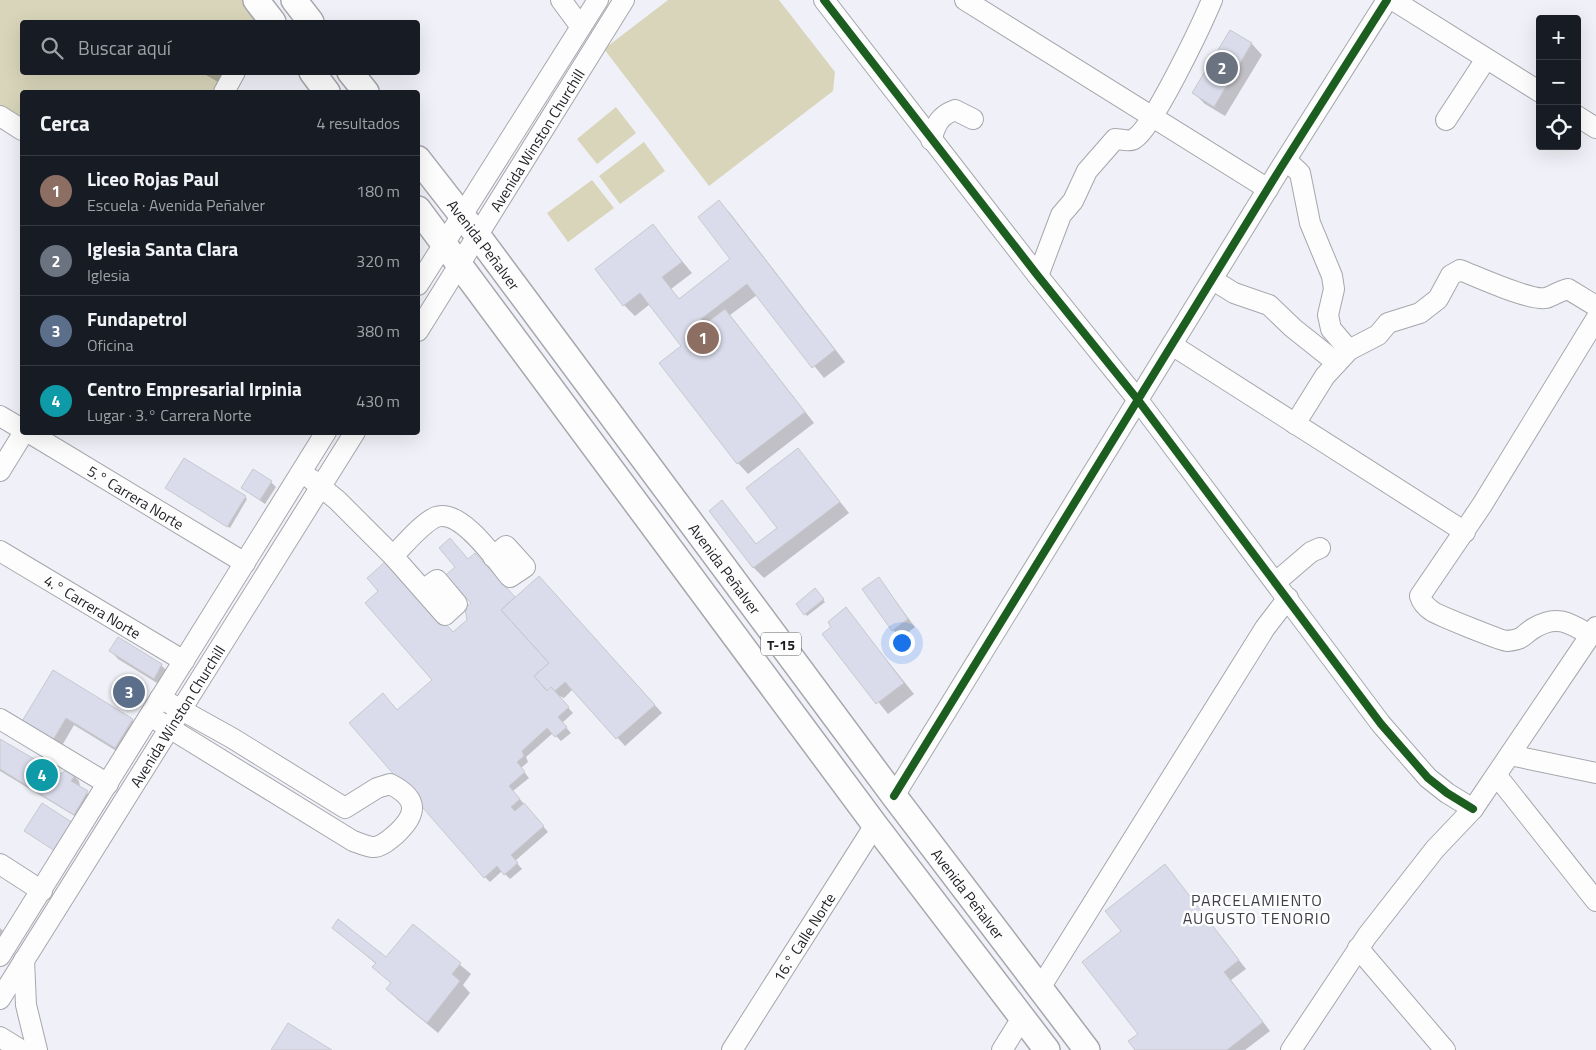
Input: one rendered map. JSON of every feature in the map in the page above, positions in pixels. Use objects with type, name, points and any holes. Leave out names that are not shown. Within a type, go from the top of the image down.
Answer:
[{"type":"main road","points":[[294,0],[309,20]]},
{"type":"main road","points":[[314,75],[326,90]]},
{"type":"main road","points":[[352,75],[364,90]]},
{"type":"main road","name":"Avenida Peñalver","points":[[420,162],[478,236],[894,796],[1087,1050]]},
{"type":"main road","name":"Avenida Peñalver","points":[[420,212],[875,825],[1047,1050]]},
{"type":"street","points":[[561,0],[581,27]]},
{"type":"street","name":"Avenida Winston Churchill","points":[[420,282],[598,0]]},
{"type":"street","name":"Avenida Winston Churchill","points":[[420,328],[624,0]]},
{"type":"street","points":[[824,0],[1038,276],[1138,400],[1409,758],[1447,793],[1473,809]]},
{"type":"street","points":[[965,0],[1268,189]]},
{"type":"street","points":[[1038,276],[1061,215],[1073,201],[1087,171],[1115,139],[1131,140],[1137,137],[1152,117],[1200,30],[1212,0]]},
{"type":"street","points":[[894,796],[1268,189],[1387,0]]},
{"type":"street","points":[[1393,0],[1536,90]]},
{"type":"street","points":[[1446,120],[1486,59]]},
{"type":"street","points":[[225,90],[234,75]]},
{"type":"street","points":[[932,140],[936,123],[944,114],[955,110],[973,119]]},
{"type":"street","points":[[0,116],[20,129]]},
{"type":"street","points":[[1581,119],[1596,128]]},
{"type":"street","points":[[1286,160],[1300,173],[1310,223],[1332,276],[1334,289],[1328,315],[1331,329],[1343,356]]},
{"type":"street","points":[[1295,424],[1325,376],[1343,356],[1378,335],[1388,323],[1420,313],[1438,299],[1451,275],[1460,270],[1524,295],[1538,298],[1548,298],[1557,291],[1568,289],[1596,306]]},
{"type":"street","points":[[1212,280],[1234,293],[1269,305],[1293,328],[1343,356]]},
{"type":"street","points":[[1291,1050],[1358,948],[1435,849],[1473,809],[1497,776],[1593,631],[1567,621],[1554,620],[1534,628],[1523,638],[1504,641],[1432,612],[1422,603],[1420,596],[1465,532],[1596,319]]},
{"type":"street","points":[[1172,345],[1465,532]]},
{"type":"street","points":[[0,416],[20,429]]},
{"type":"street","points":[[0,471],[21,435]]},
{"type":"street","name":"5.° Carrera Norte","points":[[33,435],[245,563]]},
{"type":"street","name":"Avenida Winston Churchill","points":[[0,956],[324,435]]},
{"type":"street","name":"Avenida Winston Churchill","points":[[0,999],[352,435]]},
{"type":"street","points":[[301,472],[322,486],[423,590]]},
{"type":"street","points":[[392,556],[430,521],[440,516],[450,516],[463,523],[494,557]]},
{"type":"street","points":[[1040,988],[1266,628],[1282,590],[1311,552],[1320,548]]},
{"type":"street","name":"4.° Carrera Norte","points":[[0,551],[184,661]]},
{"type":"street","points":[[160,698],[232,738],[345,808]]},
{"type":"street","points":[[150,716],[353,841],[373,847],[382,845],[409,822],[412,816],[412,804],[402,790],[390,784],[377,788],[345,808]]},
{"type":"street","points":[[0,719],[108,784]]},
{"type":"street","points":[[220,758],[232,738]]},
{"type":"street","points":[[1510,755],[1596,773]]},
{"type":"street","points":[[1497,776],[1596,902]]},
{"type":"street","points":[[299,807],[311,786]]},
{"type":"street","points":[[345,808],[346,832],[353,841]]},
{"type":"street","name":"16.° Calle Norte","points":[[732,1050],[875,825]]},
{"type":"street","points":[[0,864],[42,891]]},
{"type":"street","points":[[1358,948],[1445,1050]]},
{"type":"street","points":[[24,960],[26,1005],[37,1050]]},
{"type":"street","points":[[1002,1050],[1022,1018]]},
{"type":"street","points":[[0,1037],[21,1050]]},
{"type":"shaded area","points":[[0,0],[245,0],[259,19],[20,20],[20,75],[226,75],[217,90],[20,90],[20,119],[0,106]]},
{"type":"shaded area","points":[[668,0],[779,0],[835,72],[833,91],[709,186],[604,49]]},
{"type":"shaded area","points":[[616,107],[636,133],[597,164],[577,139]]},
{"type":"shaded area","points":[[644,142],[665,171],[620,204],[599,176]]},
{"type":"shaded area","points":[[592,180],[614,208],[568,242],[547,213]]},
{"type":"building","points":[[1230,30],[1252,43],[1214,107],[1192,93]]},
{"type":"building","points":[[719,200],[835,350],[812,368],[747,284],[701,319],[705,324],[725,309],[805,412],[737,464],[659,363],[681,346],[640,293],[623,306],[595,269],[653,224],[682,262],[662,277],[679,299],[730,259],[698,217]]},
{"type":"building","points":[[798,448],[840,502],[753,568],[709,511],[722,500],[756,544],[777,528],[746,488]]},
{"type":"building","points":[[184,458],[246,496],[227,527],[165,488]]},
{"type":"building","points":[[253,469],[272,481],[260,500],[241,488]]},
{"type":"building","points":[[450,538],[468,559],[475,553],[515,597],[501,610],[549,663],[534,676],[547,691],[551,687],[569,707],[558,717],[567,727],[555,737],[547,728],[522,751],[524,756],[517,762],[525,772],[509,786],[520,799],[511,807],[515,811],[524,803],[544,826],[511,855],[518,863],[504,875],[497,866],[484,878],[349,723],[383,693],[397,710],[432,680],[365,603],[378,591],[367,578],[385,562],[397,576],[401,573],[453,632],[467,620],[465,608],[471,603],[446,575],[455,567],[439,548]]},
{"type":"building","points":[[539,576],[655,705],[616,739],[565,682],[555,691],[551,687],[547,691],[534,676],[549,663],[501,610]]},
{"type":"building","points":[[879,577],[908,619],[892,631],[862,589]]},
{"type":"building","points":[[815,588],[824,599],[804,615],[796,604]]},
{"type":"building","points":[[846,607],[904,683],[876,704],[822,634],[831,627],[828,622]]},
{"type":"building","points":[[118,637],[162,664],[154,679],[109,651]]},
{"type":"building","points":[[53,670],[133,719],[115,748],[66,718],[52,742],[21,723]]},
{"type":"building","points":[[0,739],[60,774],[67,770],[72,772],[74,777],[71,781],[88,791],[74,815],[0,769]]},
{"type":"building","points":[[42,803],[73,823],[55,851],[24,831]]},
{"type":"building","points":[[1165,864],[1239,960],[1224,972],[1263,1022],[1227,1050],[1135,1050],[1128,1041],[1138,1034],[1082,962],[1121,931],[1105,911]]},
{"type":"building","points":[[338,919],[386,957],[413,924],[461,963],[452,974],[460,981],[427,1023],[386,989],[391,983],[372,967],[376,963],[332,928]]},
{"type":"building","points":[[288,1023],[332,1050],[271,1050]]},
{"type":"cycle path","points":[[824,0],[1038,276],[1138,400],[1381,724],[1428,778],[1447,793],[1473,809]]},
{"type":"cycle path","points":[[894,796],[1280,169],[1387,0]]},
{"type":"place","name":"Iglesia Santa Clara","points":[[1222,68]]},
{"type":"place","name":"Liceo Rojas Paul","points":[[703,338]]},
{"type":"place","name":"Fundapetrol","points":[[129,692]]},
{"type":"place","name":"Centro Empresarial Irpinia","points":[[42,775]]},
{"type":"district","name":"PARCELAMIENTO AUGUSTO TENORIO","points":[[1257,909]]}]
